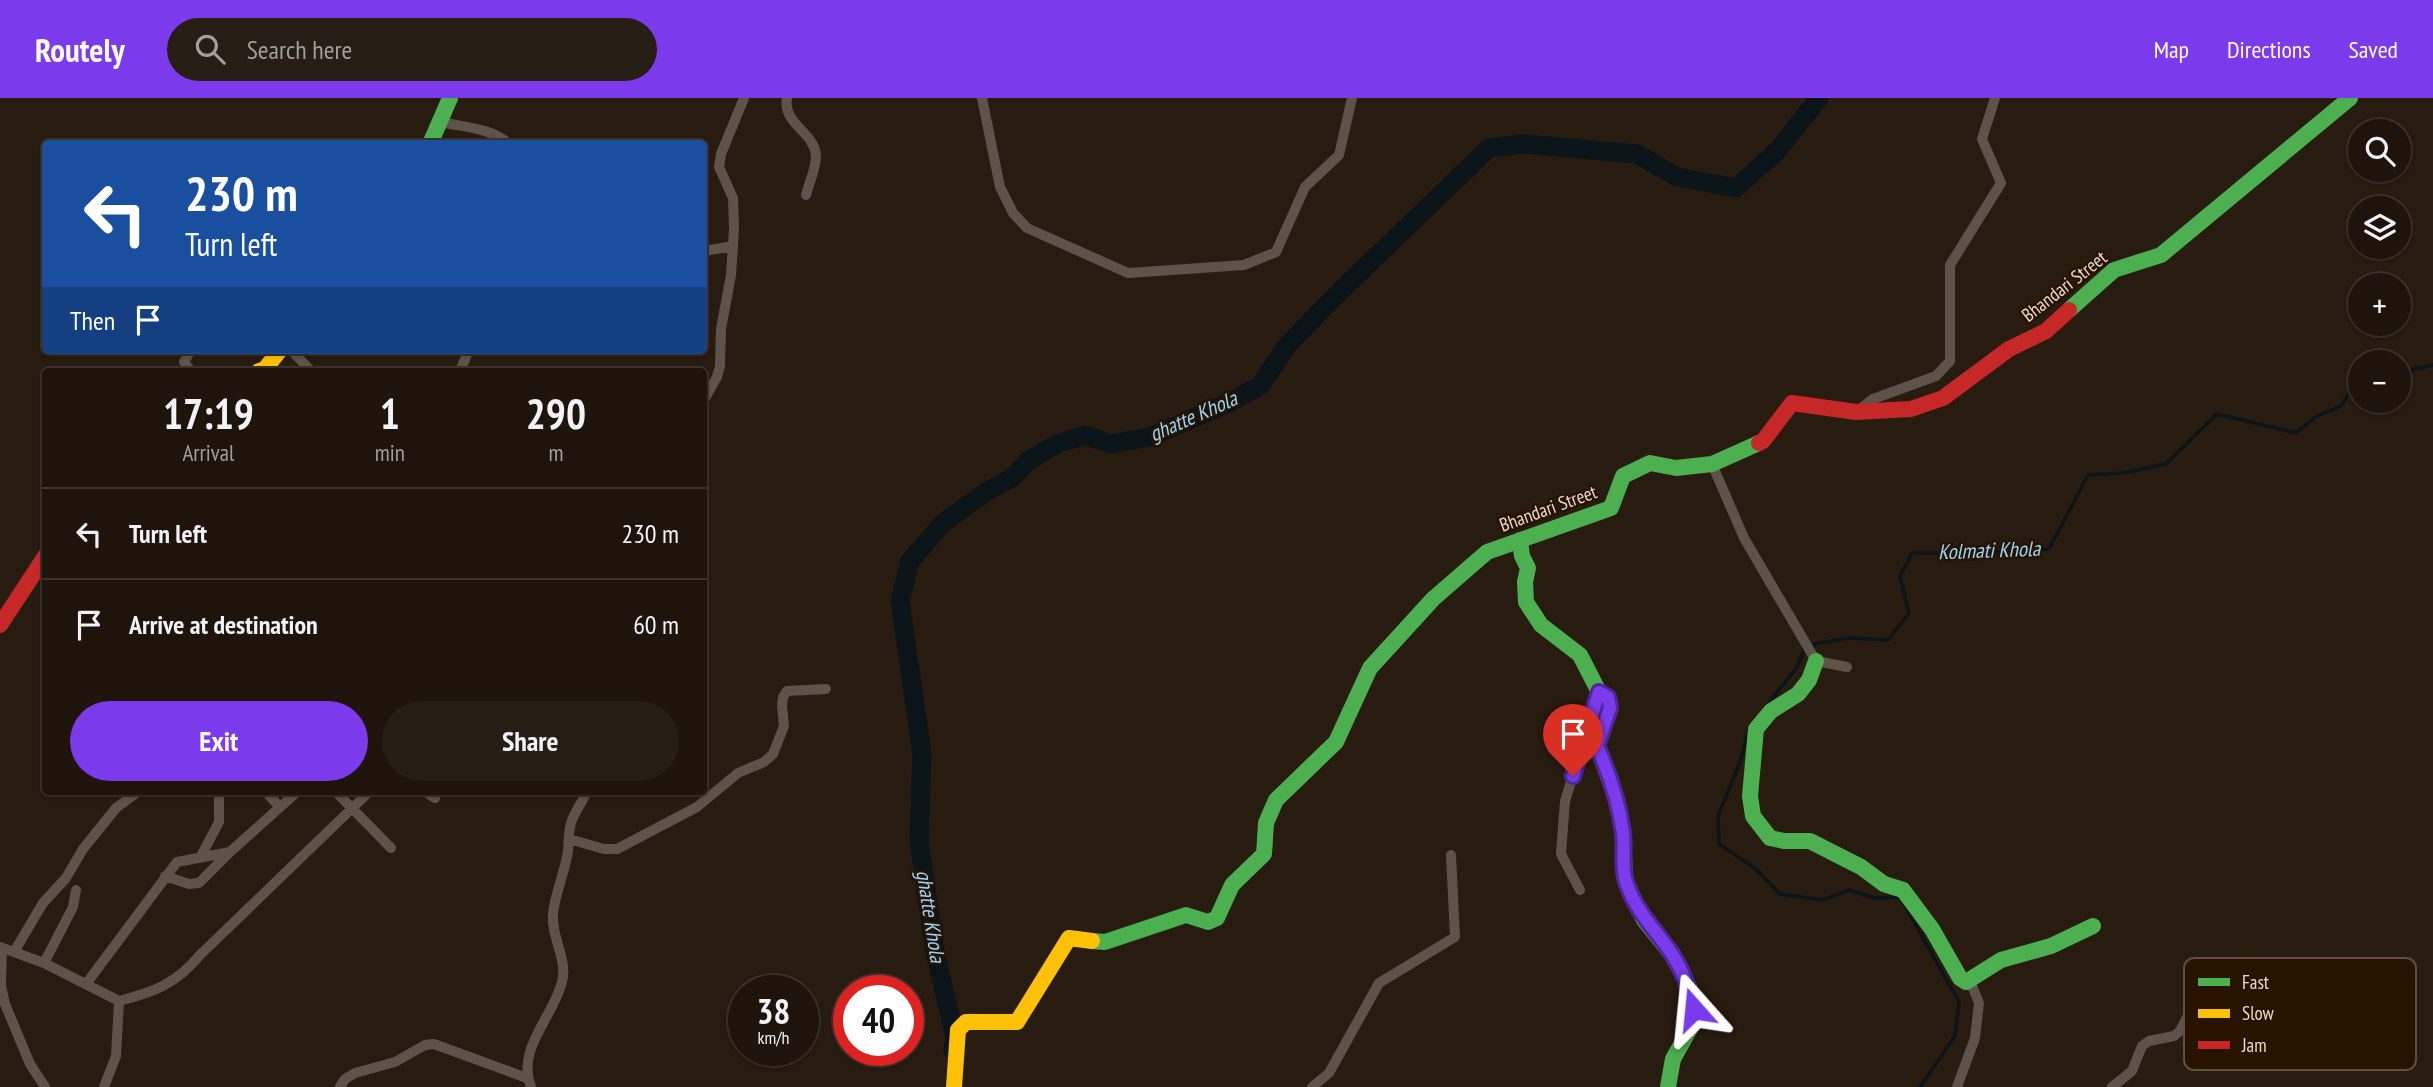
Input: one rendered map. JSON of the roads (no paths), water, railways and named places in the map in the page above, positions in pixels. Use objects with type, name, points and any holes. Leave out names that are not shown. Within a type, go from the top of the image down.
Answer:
[{"type":"street","points":[[432,140],[450,98]]},
{"type":"street","points":[[707,395],[720,366],[733,246],[733,198],[719,167],[721,153],[744,98]]},
{"type":"street","points":[[787,98],[789,117],[811,141],[816,156],[806,195]]},
{"type":"street","points":[[982,98],[1000,187],[1013,213],[1027,228],[1128,273],[1244,265],[1276,253],[1305,187],[1339,155],[1352,98]]},
{"type":"street","points":[[1856,412],[1873,399],[1936,376],[1950,361],[1950,265],[2001,183],[1982,139],[1995,98]]},
{"type":"street","name":"Bhandari Street","points":[[954,1087],[958,1030],[966,1022],[1017,1022],[1069,938],[1105,942],[1186,915],[1208,922],[1217,918],[1232,885],[1264,854],[1266,823],[1276,800],[1336,742],[1370,668],[1433,599],[1487,552],[1611,508],[1623,476],[1650,463],[1676,468],[1712,464],[1763,441],[1792,402],[1856,412],[1911,409],[1943,398],[2009,349],[2046,331],[2114,270],[2161,255],[2350,98]]},
{"type":"street","points":[[441,122],[485,131],[505,140]]},
{"type":"street","points":[[707,250],[733,246]]},
{"type":"street","points":[[266,368],[277,354]]},
{"type":"street","points":[[295,354],[308,368]]},
{"type":"street","points":[[1712,464],[1744,538],[1816,661],[1847,667]]},
{"type":"street","points":[[1520,540],[1522,556],[1528,568],[1525,582],[1526,602],[1541,625],[1580,655],[1599,692],[1608,697],[1610,708],[1597,746],[1617,801],[1623,834],[1625,880],[1644,920],[1672,955],[1689,987],[1694,1009],[1692,1025],[1673,1059],[1668,1087]]},
{"type":"street","points":[[0,625],[42,561]]},
{"type":"street","points":[[1816,661],[1809,680],[1798,694],[1771,711],[1756,729],[1750,796],[1754,816],[1770,838],[1810,841],[1861,867],[1884,884],[1903,890],[1966,982],[2001,960],[2051,946],[2093,926]]},
{"type":"street","points":[[569,839],[604,849],[617,849],[697,807],[738,774],[764,762],[773,754],[784,726],[782,706],[787,691],[826,689]]},
{"type":"street","points":[[1580,890],[1561,855],[1565,801],[1599,692]]},
{"type":"street","points":[[14,952],[43,903],[66,878],[82,849],[116,808],[134,795]]},
{"type":"street","points":[[201,856],[219,822],[219,795]]},
{"type":"street","points":[[269,795],[281,807]]},
{"type":"street","points":[[165,876],[190,884],[199,883],[294,795]]},
{"type":"street","points":[[339,795],[391,848]]},
{"type":"street","points":[[45,1087],[30,1064],[5,1003],[1,985],[1,947],[44,964],[119,1001],[167,986],[181,977],[200,955],[366,795]]},
{"type":"street","points":[[430,795],[435,798]]},
{"type":"street","points":[[340,1087],[345,1079],[355,1073],[395,1062],[425,1045],[434,1044],[529,1083],[527,1065],[533,1042],[561,985],[564,969],[554,932],[553,913],[568,852],[573,817],[585,795]]},
{"type":"street","points":[[86,984],[177,862],[230,852]]},
{"type":"street","points":[[1312,1087],[1329,1073],[1379,984],[1455,937],[1451,855]]},
{"type":"street","points":[[44,964],[74,907],[76,890]]},
{"type":"street","points":[[1957,1087],[1975,1038],[1979,1003],[1969,978]]},
{"type":"street","points":[[104,1087],[116,1055],[119,1001]]},
{"type":"street","points":[[2112,1087],[2132,1071],[2142,1046],[2149,1041],[2174,1036],[2184,1023]]},
{"type":"waterway","name":"ghatte Khola","points":[[953,1050],[955,1037],[935,952],[919,841],[922,754],[900,601],[910,561],[943,523],[986,492],[1012,478],[1028,461],[1057,444],[1085,435],[1111,444],[1150,437],[1260,386],[1286,347],[1329,302],[1489,148],[1523,144],[1637,154],[1677,177],[1736,188],[1777,151],[1819,98]]},
{"type":"waterway","name":"Kolmati Khola","points":[[2411,370],[2433,365]]},
{"type":"waterway","name":"Kolmati Khola","points":[[1813,648],[1814,644],[1848,638],[1888,640],[1909,613],[1900,576],[1912,553],[2049,549],[2088,475],[2122,473],[2166,464],[2217,414],[2296,433],[2315,417],[2341,406],[2348,395]]},
{"type":"waterway","name":"Kolmati Khola","points":[[1768,704],[1797,667],[1805,648]]},
{"type":"waterway","name":"Kolmati Khola","points":[[1749,729],[1739,765],[1718,816],[1719,844],[1756,869],[1780,894],[1823,900],[1849,890],[1874,898],[1900,897],[1959,1002],[1955,1036],[1920,1087]]}]
